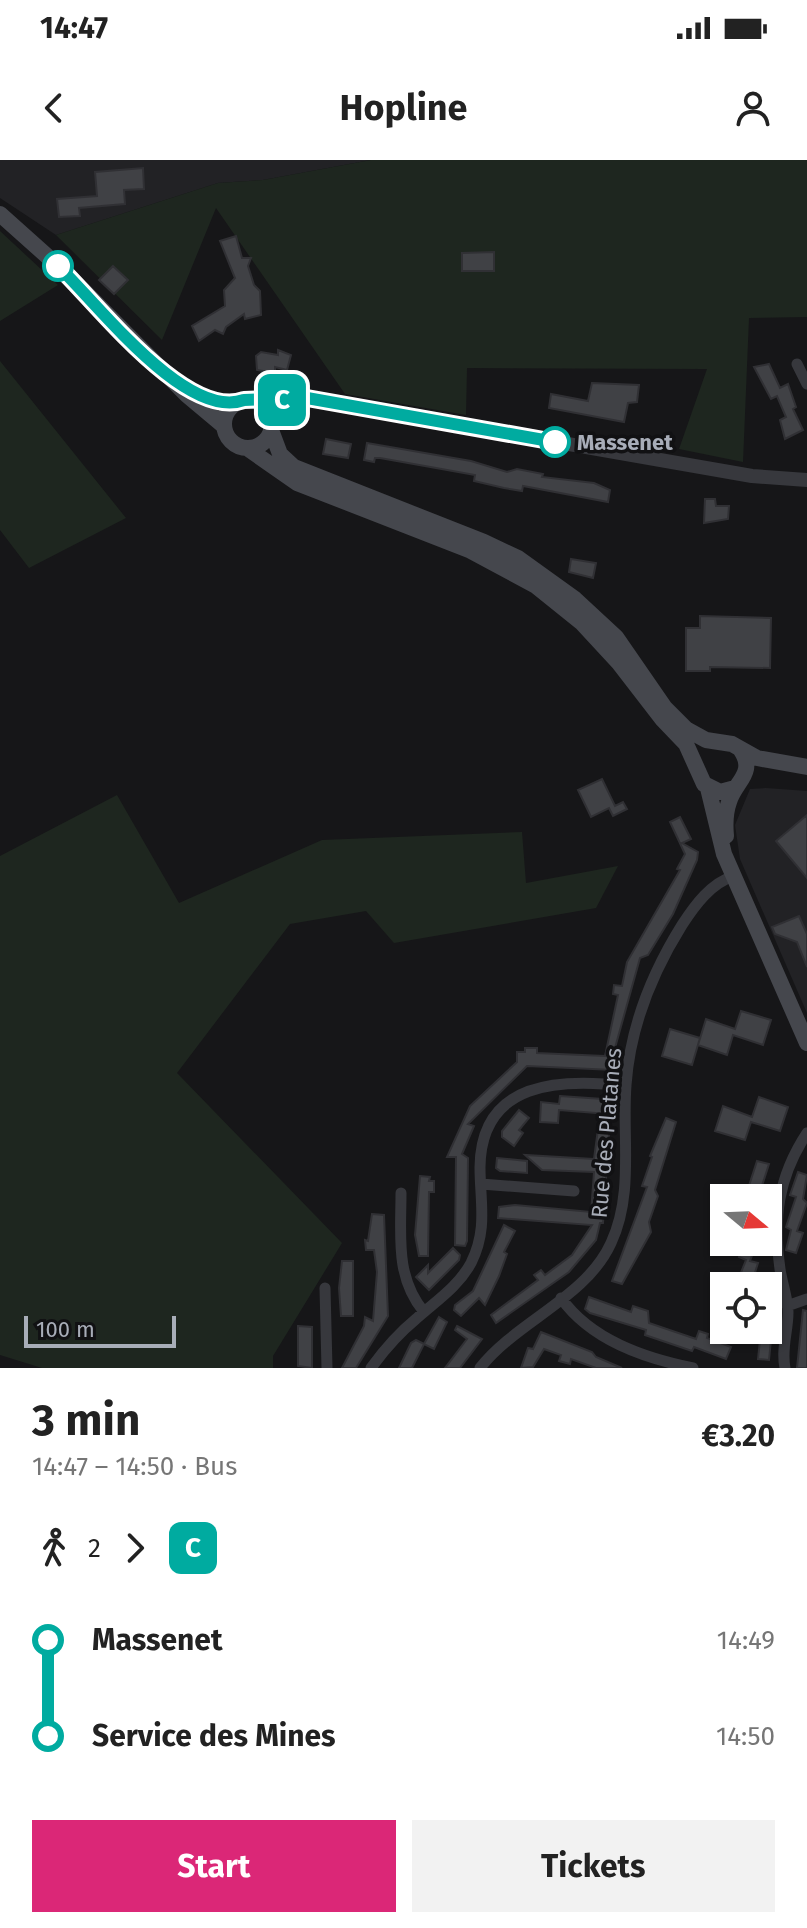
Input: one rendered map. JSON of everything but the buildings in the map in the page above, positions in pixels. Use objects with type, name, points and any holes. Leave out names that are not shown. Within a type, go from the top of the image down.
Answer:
[{"type":"main road","points":[[0,214],[224,426],[231,441],[247,448],[297,483],[469,550],[536,586],[578,619],[686,744],[708,788],[722,849],[807,1043]]},
{"type":"main road","points":[[175,381],[210,400],[235,404],[254,400],[267,408],[280,454],[294,467],[484,542],[539,572],[616,637],[676,720],[701,738],[740,749],[763,760],[807,770]]},
{"type":"main road","points":[[224,426],[226,413],[235,404]]},
{"type":"main road","points":[[247,448],[263,442],[272,428]]},
{"type":"main road","points":[[697,770],[703,751],[720,742]]},
{"type":"main road","points":[[734,876],[726,829],[728,803],[747,766],[740,749]]},
{"type":"main road","points":[[708,788],[720,792],[760,773],[807,770]]},
{"type":"street","points":[[797,364],[807,384]]},
{"type":"street","points":[[254,400],[297,398],[752,476],[807,480]]},
{"type":"street","points":[[272,428],[295,404],[326,403]]},
{"type":"street","name":"Rue des Platanes","points":[[480,1368],[516,1331],[593,1271],[617,1230],[624,1188],[626,1086],[638,1024],[662,959],[702,898],[717,883],[734,876]]},
{"type":"street","points":[[371,1368],[424,1312],[458,1282],[475,1253],[484,1218],[481,1155],[486,1133],[496,1116],[519,1095],[555,1083],[626,1086]]},
{"type":"street","points":[[785,1368],[783,1343],[787,1306],[777,1245],[776,1207],[788,1168],[807,1133]]},
{"type":"street","points":[[481,1184],[574,1191]]},
{"type":"street","points":[[401,1193],[404,1276],[410,1294],[424,1312]]},
{"type":"street","points":[[325,1288],[327,1368]]},
{"type":"street","points":[[561,1298],[583,1324],[615,1342],[643,1354],[693,1368]]},
{"type":"street","points":[[787,1306],[807,1299]]},
{"type":"shaded area","points":[[0,160],[371,160],[263,180],[218,183],[56,235],[0,198]]},
{"type":"shaded area","points":[[371,160],[807,160],[807,317],[749,318],[743,462],[679,449],[707,369],[467,368],[466,415],[345,394],[216,208],[162,340],[56,235],[218,183],[263,180]]},
{"type":"shaded area","points":[[0,231],[58,285],[0,321]]},
{"type":"shaded area","points":[[0,361],[126,518],[29,568],[0,530]]},
{"type":"shaded area","points":[[750,789],[807,791],[807,1013],[740,859],[735,825]]},
{"type":"shaded area","points":[[117,795],[179,903],[322,840],[522,832],[526,883],[618,866],[596,908],[394,943],[366,911],[290,924],[177,1073],[342,1243],[273,1356],[273,1368],[42,1368],[0,1355],[0,856]]},
{"type":"bus line","name":"C","points":[[58,266],[169,376],[189,391],[210,400],[235,404],[244,400],[272,402],[304,398],[555,442]]},
{"type":"place","name":"Massenet","points":[[555,442]]}]
